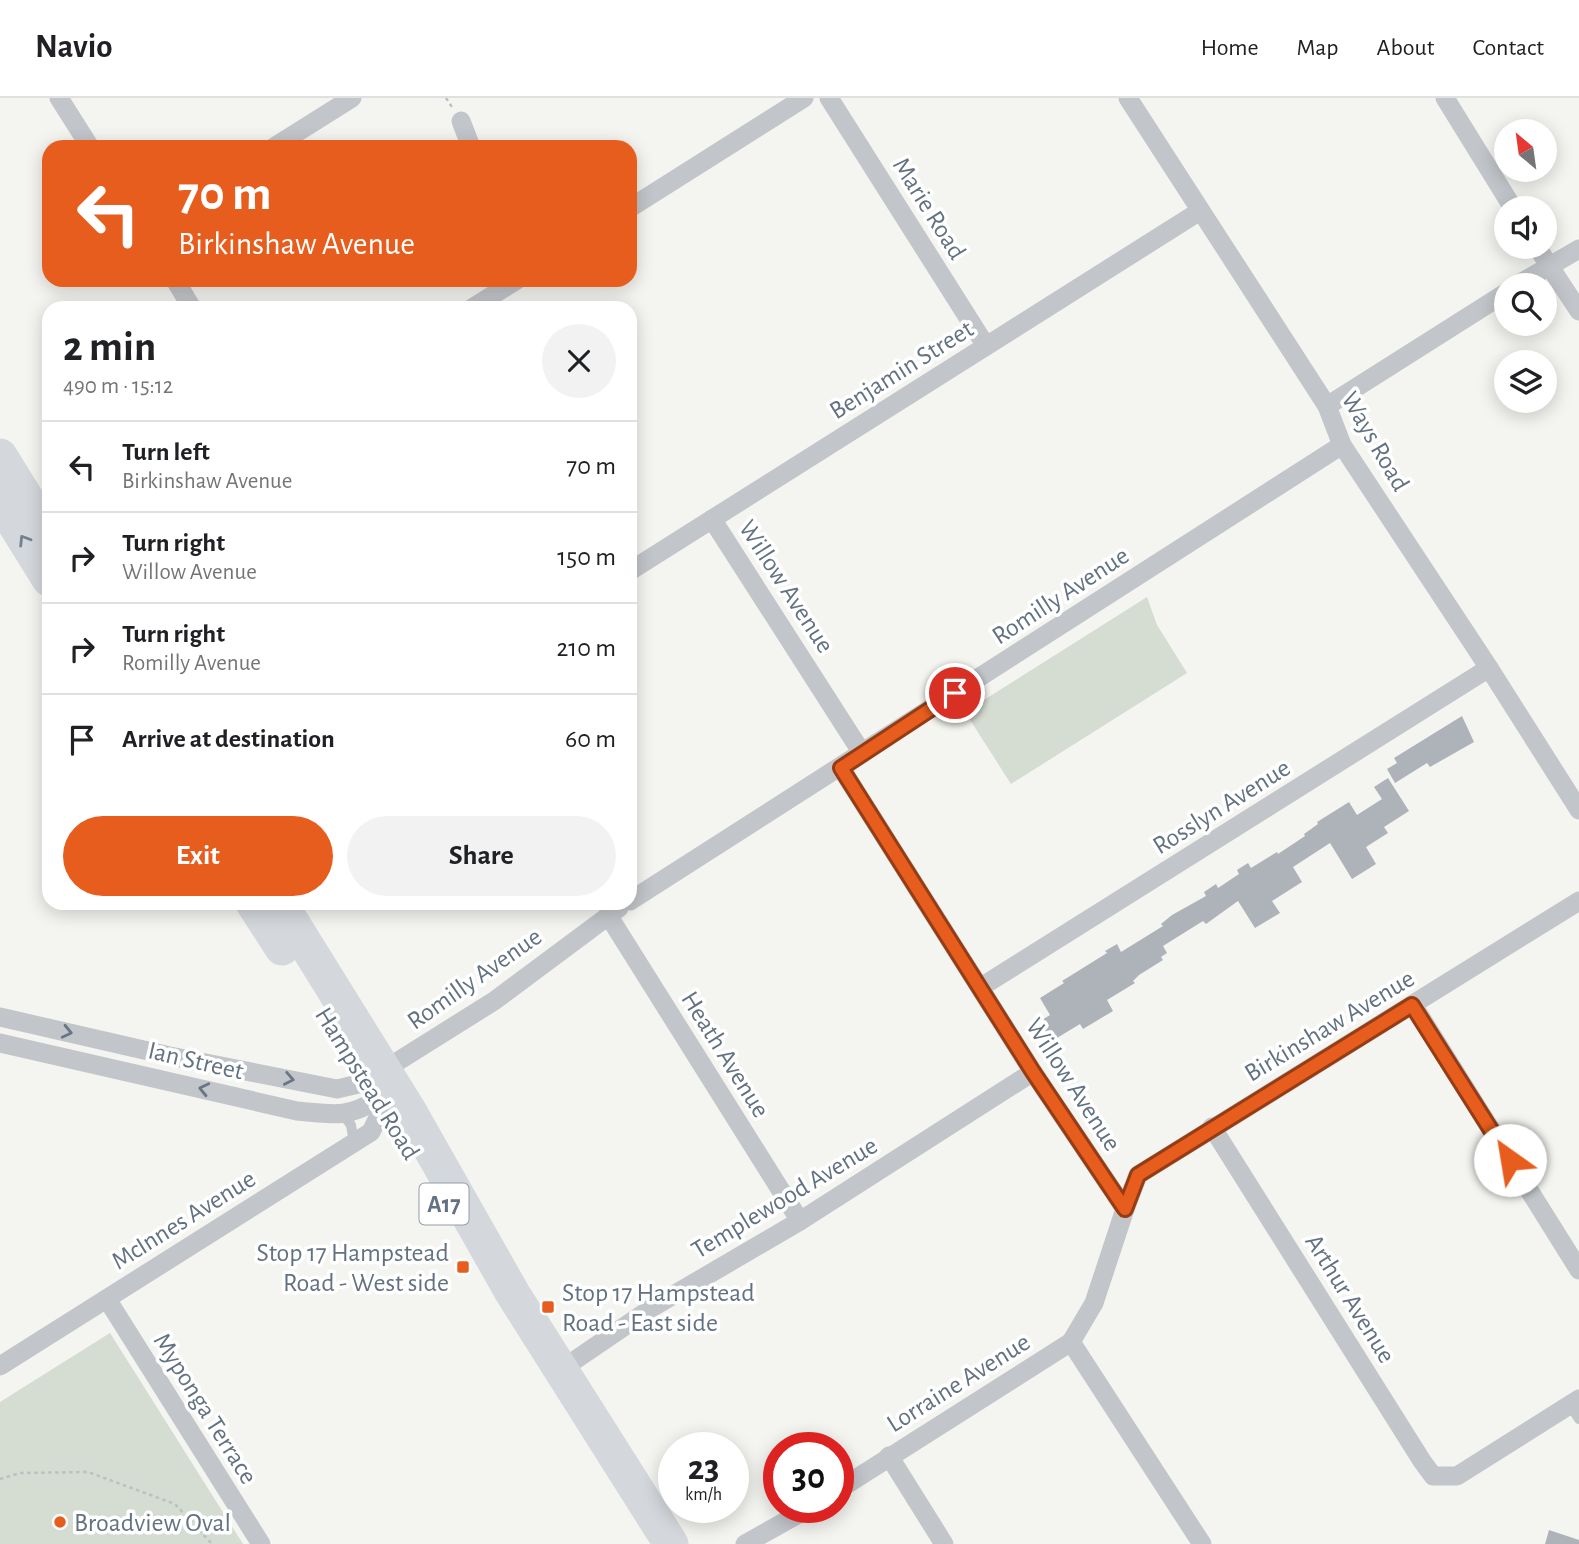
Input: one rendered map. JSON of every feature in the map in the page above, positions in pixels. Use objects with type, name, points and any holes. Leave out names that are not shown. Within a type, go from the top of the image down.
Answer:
[{"type":"highway","points":[[0,456],[42,524]]},
{"type":"highway","points":[[0,500],[42,568]]},
{"type":"highway","name":"Hampstead Road","points":[[258,910],[384,1093],[562,1368],[671,1544]]},
{"type":"highway","name":"Hampstead Road","points":[[283,910],[384,1093]]},
{"type":"street","points":[[59,98],[86,140]]},
{"type":"street","points":[[285,140],[352,98]]},
{"type":"street","points":[[637,204],[804,98]]},
{"type":"street","name":"Ways Road","points":[[1128,98],[1326,407],[1342,445],[1489,668],[1573,786],[1579,810]]},
{"type":"street","points":[[1445,98],[1506,196]]},
{"type":"street","name":"Marie Road","points":[[831,99],[986,346]]},
{"type":"street","points":[[461,121],[468,140]]},
{"type":"street","name":"Benjamin Street","points":[[637,566],[1200,211]]},
{"type":"street","points":[[1536,273],[1579,249]]},
{"type":"street","points":[[1544,259],[1579,311]]},
{"type":"street","points":[[483,301],[506,287]]},
{"type":"street","points":[[1326,407],[1494,300]]},
{"type":"street","name":"Romilly Avenue","points":[[637,896],[1342,445]]},
{"type":"street","name":"Willow Avenue","points":[[712,519],[862,753]]},
{"type":"street","name":"Rosslyn Avenue","points":[[981,987],[1489,668]]},
{"type":"street","name":"Willow Avenue","points":[[841,768],[1033,1072],[1125,1209]]},
{"type":"street","name":"Birkinshaw Avenue","points":[[1125,1209],[1138,1175],[1579,901]]},
{"type":"street","name":"Romilly Avenue","points":[[384,1093],[494,1000],[616,910]]},
{"type":"street","name":"Heath Avenue","points":[[608,915],[800,1221]]},
{"type":"street","points":[[1412,1005],[1579,1270]]},
{"type":"street","name":"Ian Street","points":[[0,1017],[170,1056],[337,1089],[384,1093]]},
{"type":"street","name":"Ian Street","points":[[0,1043],[297,1111],[343,1115],[362,1109],[384,1093]]},
{"type":"street","name":"Templewood Avenue","points":[[562,1368],[670,1297],[800,1221],[1033,1072]]},
{"type":"street","name":"McInnes Avenue","points":[[0,1366],[371,1132],[384,1093]]},
{"type":"street","name":"Arthur Avenue","points":[[1212,1127],[1433,1476],[1457,1476],[1576,1408]]},
{"type":"street","points":[[1125,1209],[1094,1303],[1071,1342],[1202,1544]]},
{"type":"street","name":"Myponga Terrace","points":[[107,1299],[261,1544]]},
{"type":"street","name":"Lorraine Avenue","points":[[854,1479],[1071,1342]]},
{"type":"street","points":[[889,1456],[944,1544]]},
{"type":"street","points":[[745,1544],[782,1523]]},
{"type":"lane","points":[[162,1079],[170,1056]]},
{"type":"lane","points":[[343,1115],[351,1125],[354,1143]]},
{"type":"path","points":[[0,1479],[20,1473],[88,1472],[175,1504],[212,1544]]},
{"type":"shaded area","points":[[1147,597],[1157,625],[1187,673],[1011,784],[965,712]]},
{"type":"shaded area","points":[[110,1333],[243,1544],[0,1544],[0,1402]]},
{"type":"building","points":[[1462,716],[1474,742],[1430,767],[1427,763],[1395,783],[1387,769],[1397,763],[1394,758]]},
{"type":"building","points":[[1388,778],[1409,811],[1384,827],[1388,833],[1366,847],[1376,864],[1352,879],[1330,843],[1293,867],[1302,882],[1272,901],[1280,913],[1255,928],[1238,901],[1206,924],[1203,921],[1163,946],[1167,953],[1161,957],[1163,960],[1139,975],[1133,981],[1135,983],[1107,1000],[1113,1011],[1083,1029],[1080,1024],[1052,1041],[1048,1035],[1040,1040],[1032,1026],[1050,1015],[1040,998],[1064,983],[1062,981],[1117,944],[1121,952],[1163,926],[1161,924],[1172,915],[1206,896],[1204,892],[1216,884],[1218,888],[1239,874],[1237,870],[1248,863],[1251,868],[1277,852],[1278,854],[1305,836],[1317,822],[1349,802],[1357,815],[1382,799],[1374,787]]},
{"type":"building","points":[[1549,1530],[1579,1540],[1579,1544],[1545,1544]]},
{"type":"place","name":"Stop 17 Hampstead Road - West side","points":[[463,1267]]},
{"type":"place","name":"Stop 17 Hampstead Road - East side","points":[[548,1307]]},
{"type":"place","name":"Broadview Oval","points":[[60,1522]]},
{"type":"route","points":[[955,693],[841,768],[1033,1072],[1125,1209],[1138,1175],[1412,1005],[1510,1160]]}]
